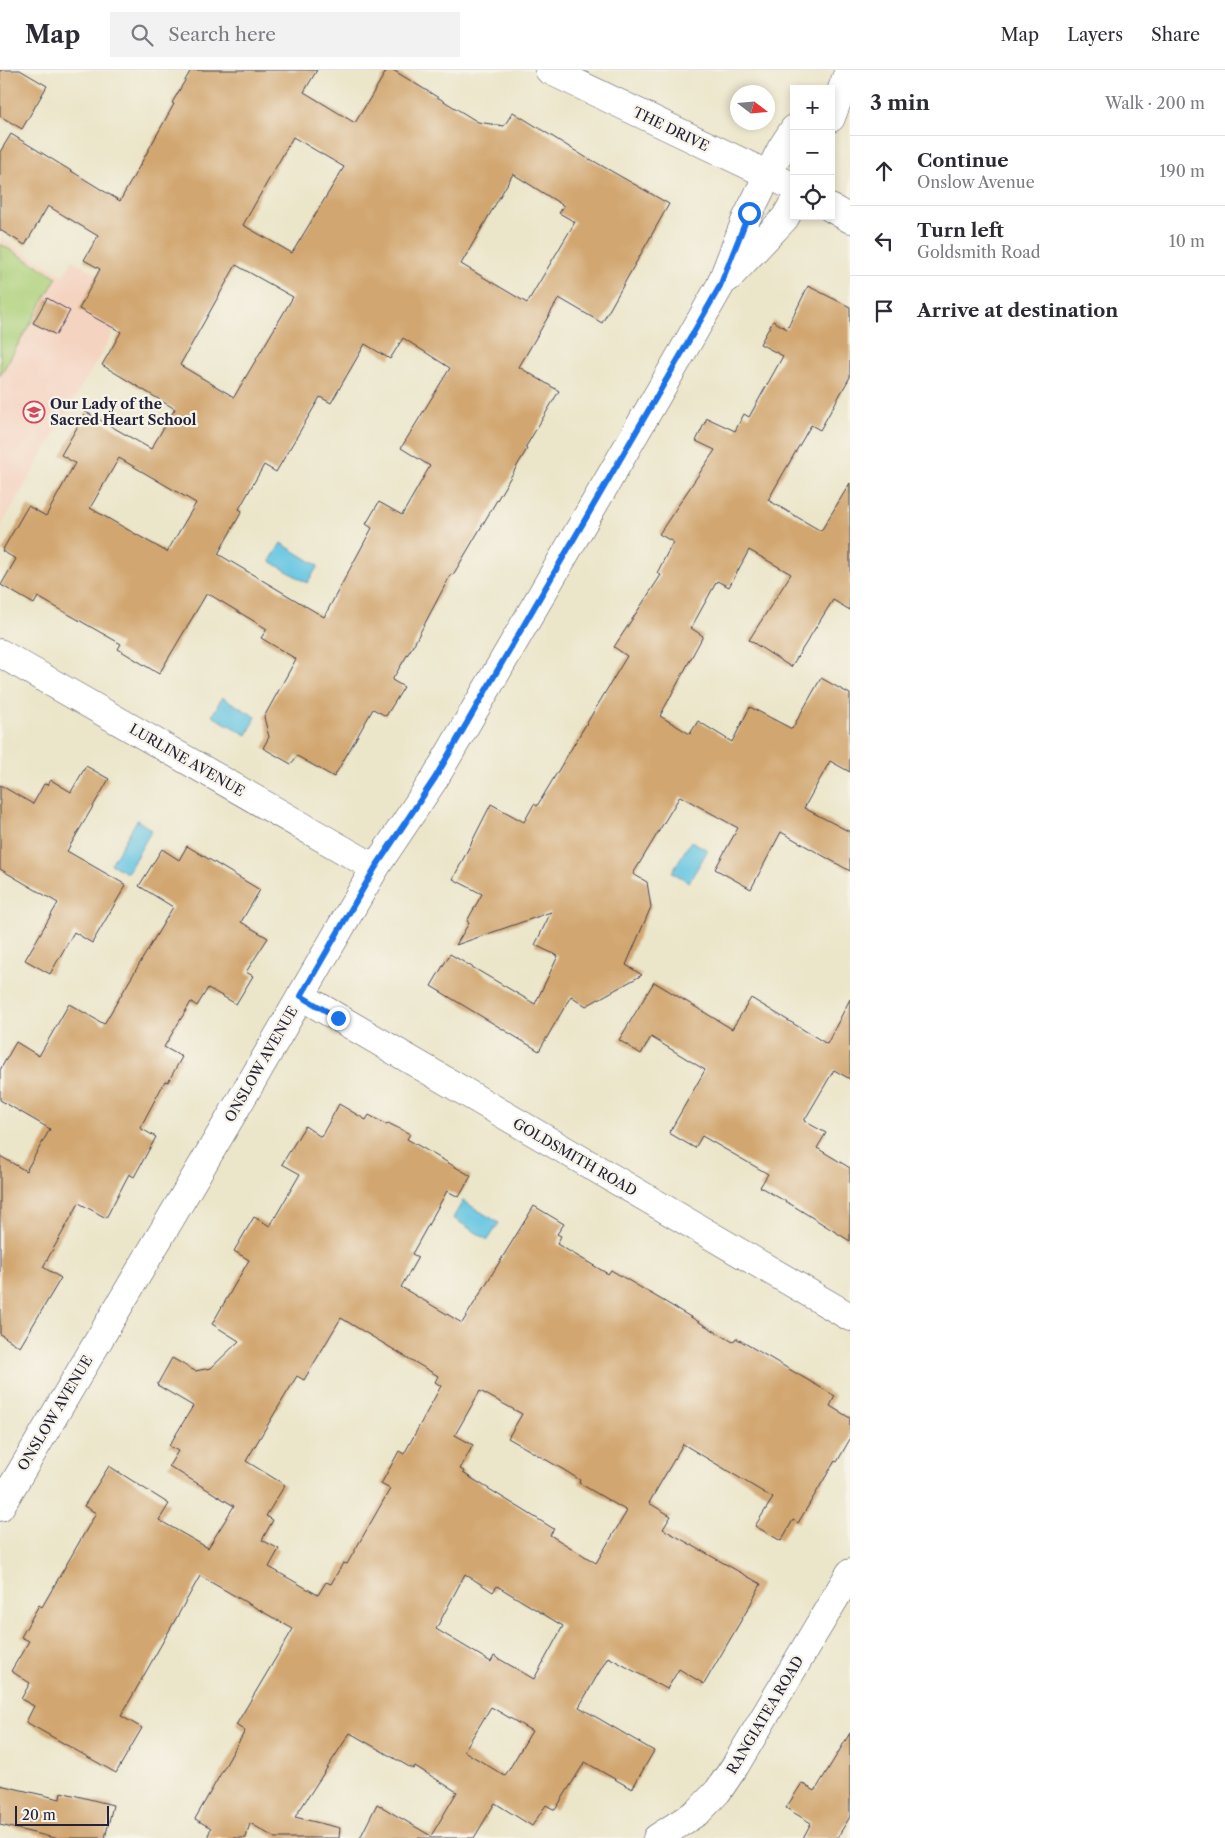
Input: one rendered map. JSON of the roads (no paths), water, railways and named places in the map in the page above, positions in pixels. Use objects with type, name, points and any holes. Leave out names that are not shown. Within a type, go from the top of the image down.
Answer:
[{"type":"street","name":"THE DRIVE","points":[[549,70],[790,185]]},
{"type":"street","points":[[834,85],[848,70]]},
{"type":"street","points":[[835,107],[848,70]]},
{"type":"street","name":"ONSLOW AVENUE","points":[[0,1507],[375,868],[435,778],[720,286],[746,219],[781,149],[793,130]]},
{"type":"street","name":"ONSLOW AVENUE","points":[[720,286],[777,227],[790,209]]},
{"type":"street","points":[[835,210],[850,219]]},
{"type":"street","name":"LURLINE AVENUE","points":[[0,653],[375,868]]},
{"type":"street","name":"GOLDSMITH ROAD","points":[[301,996],[850,1317]]},
{"type":"street","name":"RANGIATEA ROAD","points":[[658,1838],[700,1811],[718,1792],[850,1573]]},
{"type":"water","points":[[281,543],[318,566],[307,583],[270,561]]},
{"type":"water","points":[[222,697],[256,717],[247,735],[212,716]]},
{"type":"water","points":[[137,820],[152,830],[127,873],[111,864]]},
{"type":"water","points":[[691,841],[708,850],[689,882],[672,872]]},
{"type":"water","points":[[463,1201],[499,1223],[488,1240],[453,1218]]},
{"type":"place","name":"Our Lady of the Sacred Heart School","points":[[34,412]]}]
